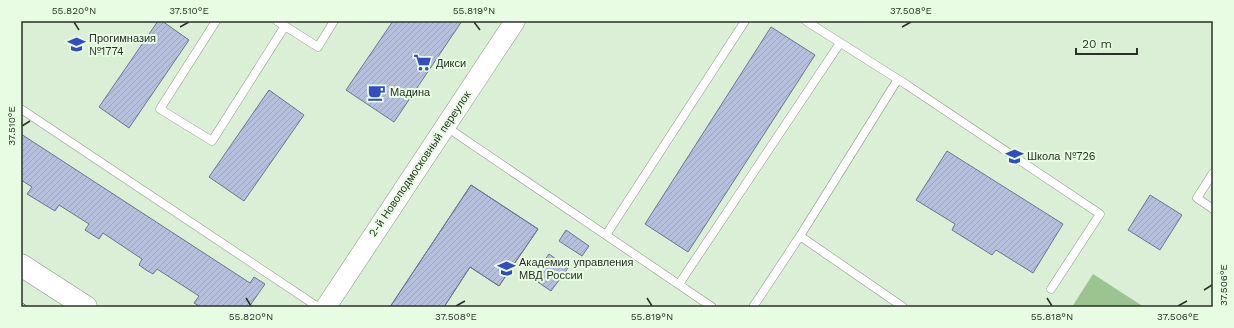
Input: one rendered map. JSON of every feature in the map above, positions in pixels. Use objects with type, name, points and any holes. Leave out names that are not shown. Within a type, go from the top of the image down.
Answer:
[{"type":"main road","points":[[21,265],[86,307]]},
{"type":"street","name":"2-й Новоподмосковный переулок","points":[[326,307],[515,21]]},
{"type":"lane","points":[[216,21],[160,109],[212,141],[285,26]]},
{"type":"lane","points":[[277,21],[318,47],[334,21]]},
{"type":"lane","points":[[606,235],[745,21]]},
{"type":"lane","points":[[806,21],[898,79],[1100,214],[1052,289]]},
{"type":"lane","points":[[679,284],[840,43]]},
{"type":"lane","points":[[753,307],[800,236],[898,79]]},
{"type":"lane","points":[[21,109],[318,307]]},
{"type":"lane","points":[[445,126],[712,307]]},
{"type":"lane","points":[[1213,173],[1197,198],[1213,209]]},
{"type":"lane","points":[[800,236],[902,307]]},
{"type":"green space","points":[[1093,274],[1144,307],[1072,307]]},
{"type":"building","points":[[158,21],[162,21],[189,40],[129,128],[99,107]]},
{"type":"building","points":[[393,21],[462,21],[394,122],[346,90]]},
{"type":"building","points":[[771,27],[815,55],[688,252],[645,224]]},
{"type":"building","points":[[269,90],[304,115],[244,201],[209,177]]},
{"type":"building","points":[[21,134],[250,283],[254,277],[265,284],[249,307],[201,307],[194,303],[199,296],[157,269],[153,274],[146,270],[139,265],[142,259],[103,233],[99,239],[85,230],[89,224],[59,205],[55,211],[27,194],[32,187],[21,180]]},
{"type":"building","points":[[947,151],[1063,224],[1033,273],[996,250],[992,255],[952,230],[955,224],[916,200]]},
{"type":"building","points":[[471,185],[538,229],[499,286],[470,267],[444,307],[390,307]]},
{"type":"building","points":[[471,185],[538,229],[499,286],[470,267],[444,307],[390,307]]},
{"type":"building","points":[[1150,195],[1182,215],[1160,250],[1128,230]]},
{"type":"building","points":[[566,230],[589,246],[582,256],[559,241]]},
{"type":"building","points":[[549,254],[568,268],[551,291],[532,278]]},
{"type":"tram line","points":[[21,302],[28,307]]},
{"type":"place","name":"Прогимназия №1774","points":[[76,44]]},
{"type":"place","name":"Дикси","points":[[423,63]]},
{"type":"place","name":"Мадина","points":[[377,92]]},
{"type":"place","name":"Школа №726","points":[[1014,156]]},
{"type":"place","name":"Академия управления МВД России","points":[[506,268]]}]
